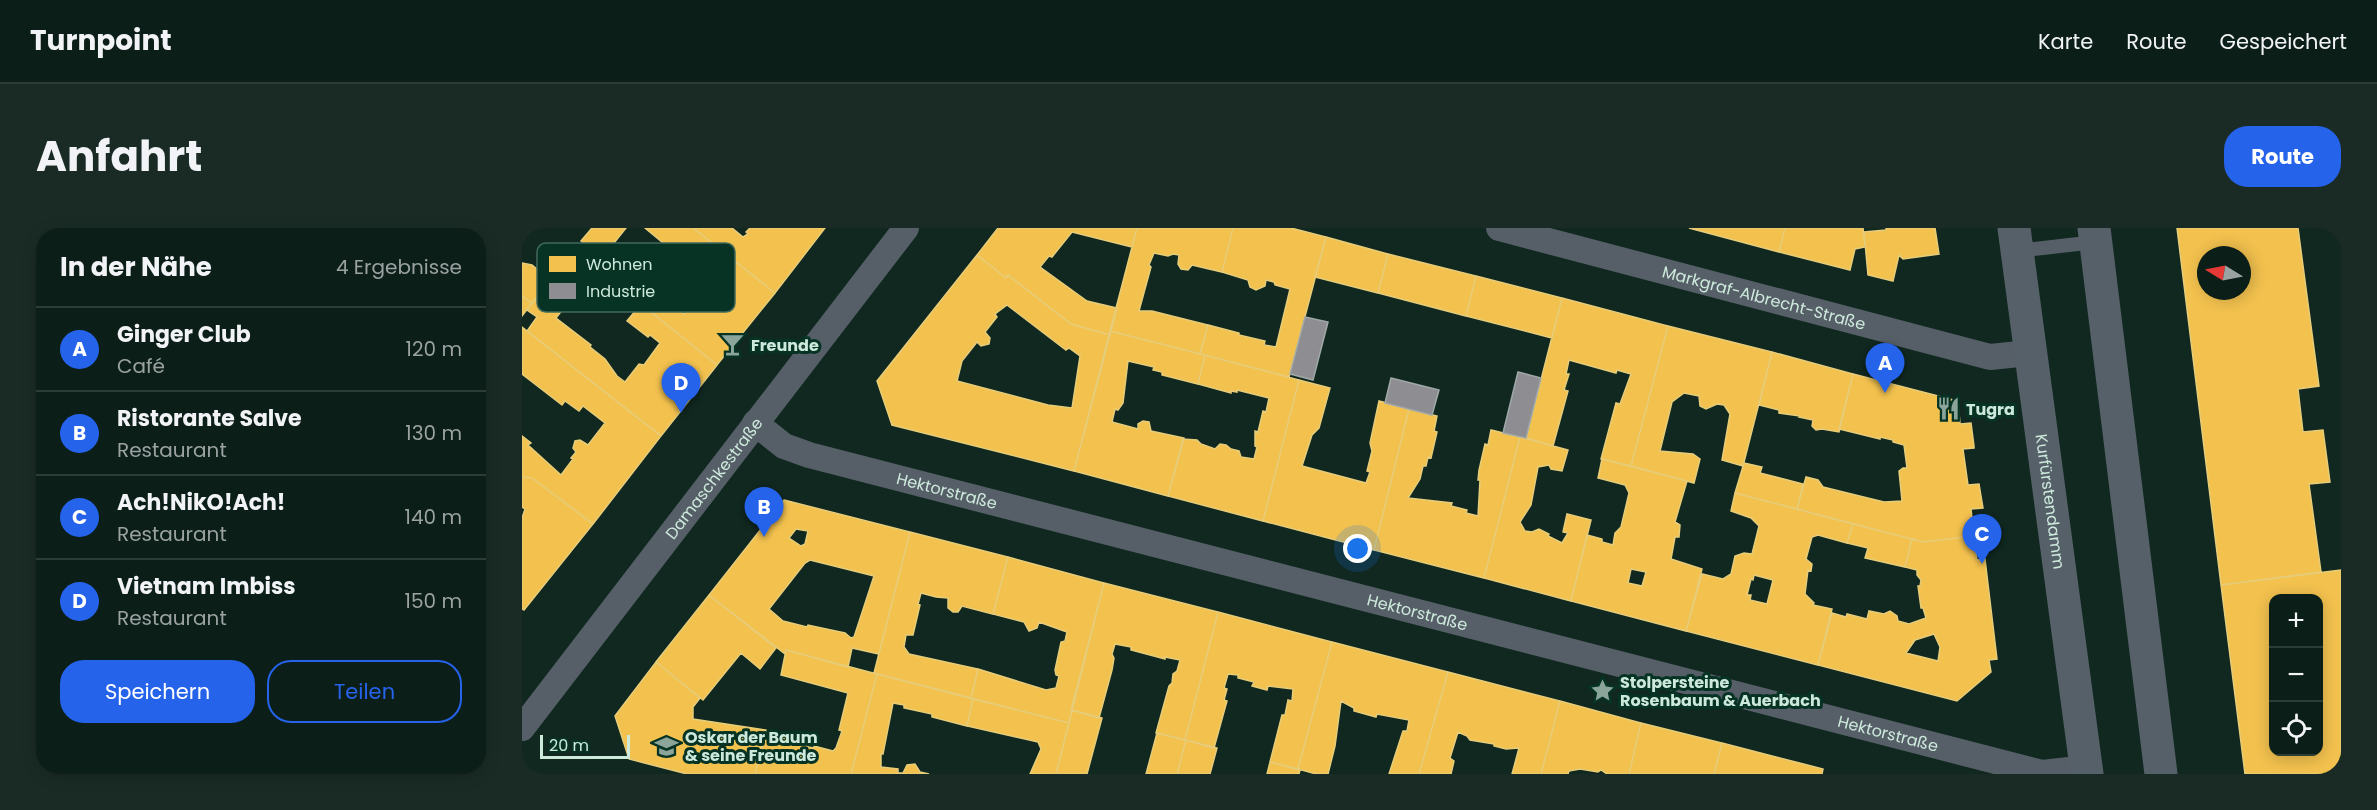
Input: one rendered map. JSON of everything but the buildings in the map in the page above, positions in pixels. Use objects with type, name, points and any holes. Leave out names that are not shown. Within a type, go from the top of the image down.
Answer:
[{"type":"main road","points":[[2095,235],[2161,774]]},
{"type":"main road","name":"Kurfürstendamm","points":[[2015,240],[2087,771]]},
{"type":"street","name":"Damaschkestraße","points":[[523,727],[906,228]]},
{"type":"street","name":"Markgraf-Albrecht-Straße","points":[[1499,228],[1990,357],[2029,353]]},
{"type":"street","name":"Hektorstraße","points":[[755,423],[784,446],[809,455],[2042,773],[2087,771]]},
{"type":"lane","points":[[2015,240],[2095,235]]},
{"type":"place","name":"Freunde","points":[[733,345]]},
{"type":"place","name":"Ginger Club","points":[[1885,393]]},
{"type":"place","name":"Tugra","points":[[1948,409]]},
{"type":"place","name":"Vietnam Imbiss","points":[[681,413]]},
{"type":"place","name":"Ristorante Salve","points":[[764,537]]},
{"type":"place","name":"Ach!NikO!Ach!","points":[[1982,564]]},
{"type":"place","name":"Stolpersteine Rosenbaum & Auerbach","points":[[1602,691]]},
{"type":"place","name":"Oskar der Baum & seine Freunde","points":[[667,746]]}]
